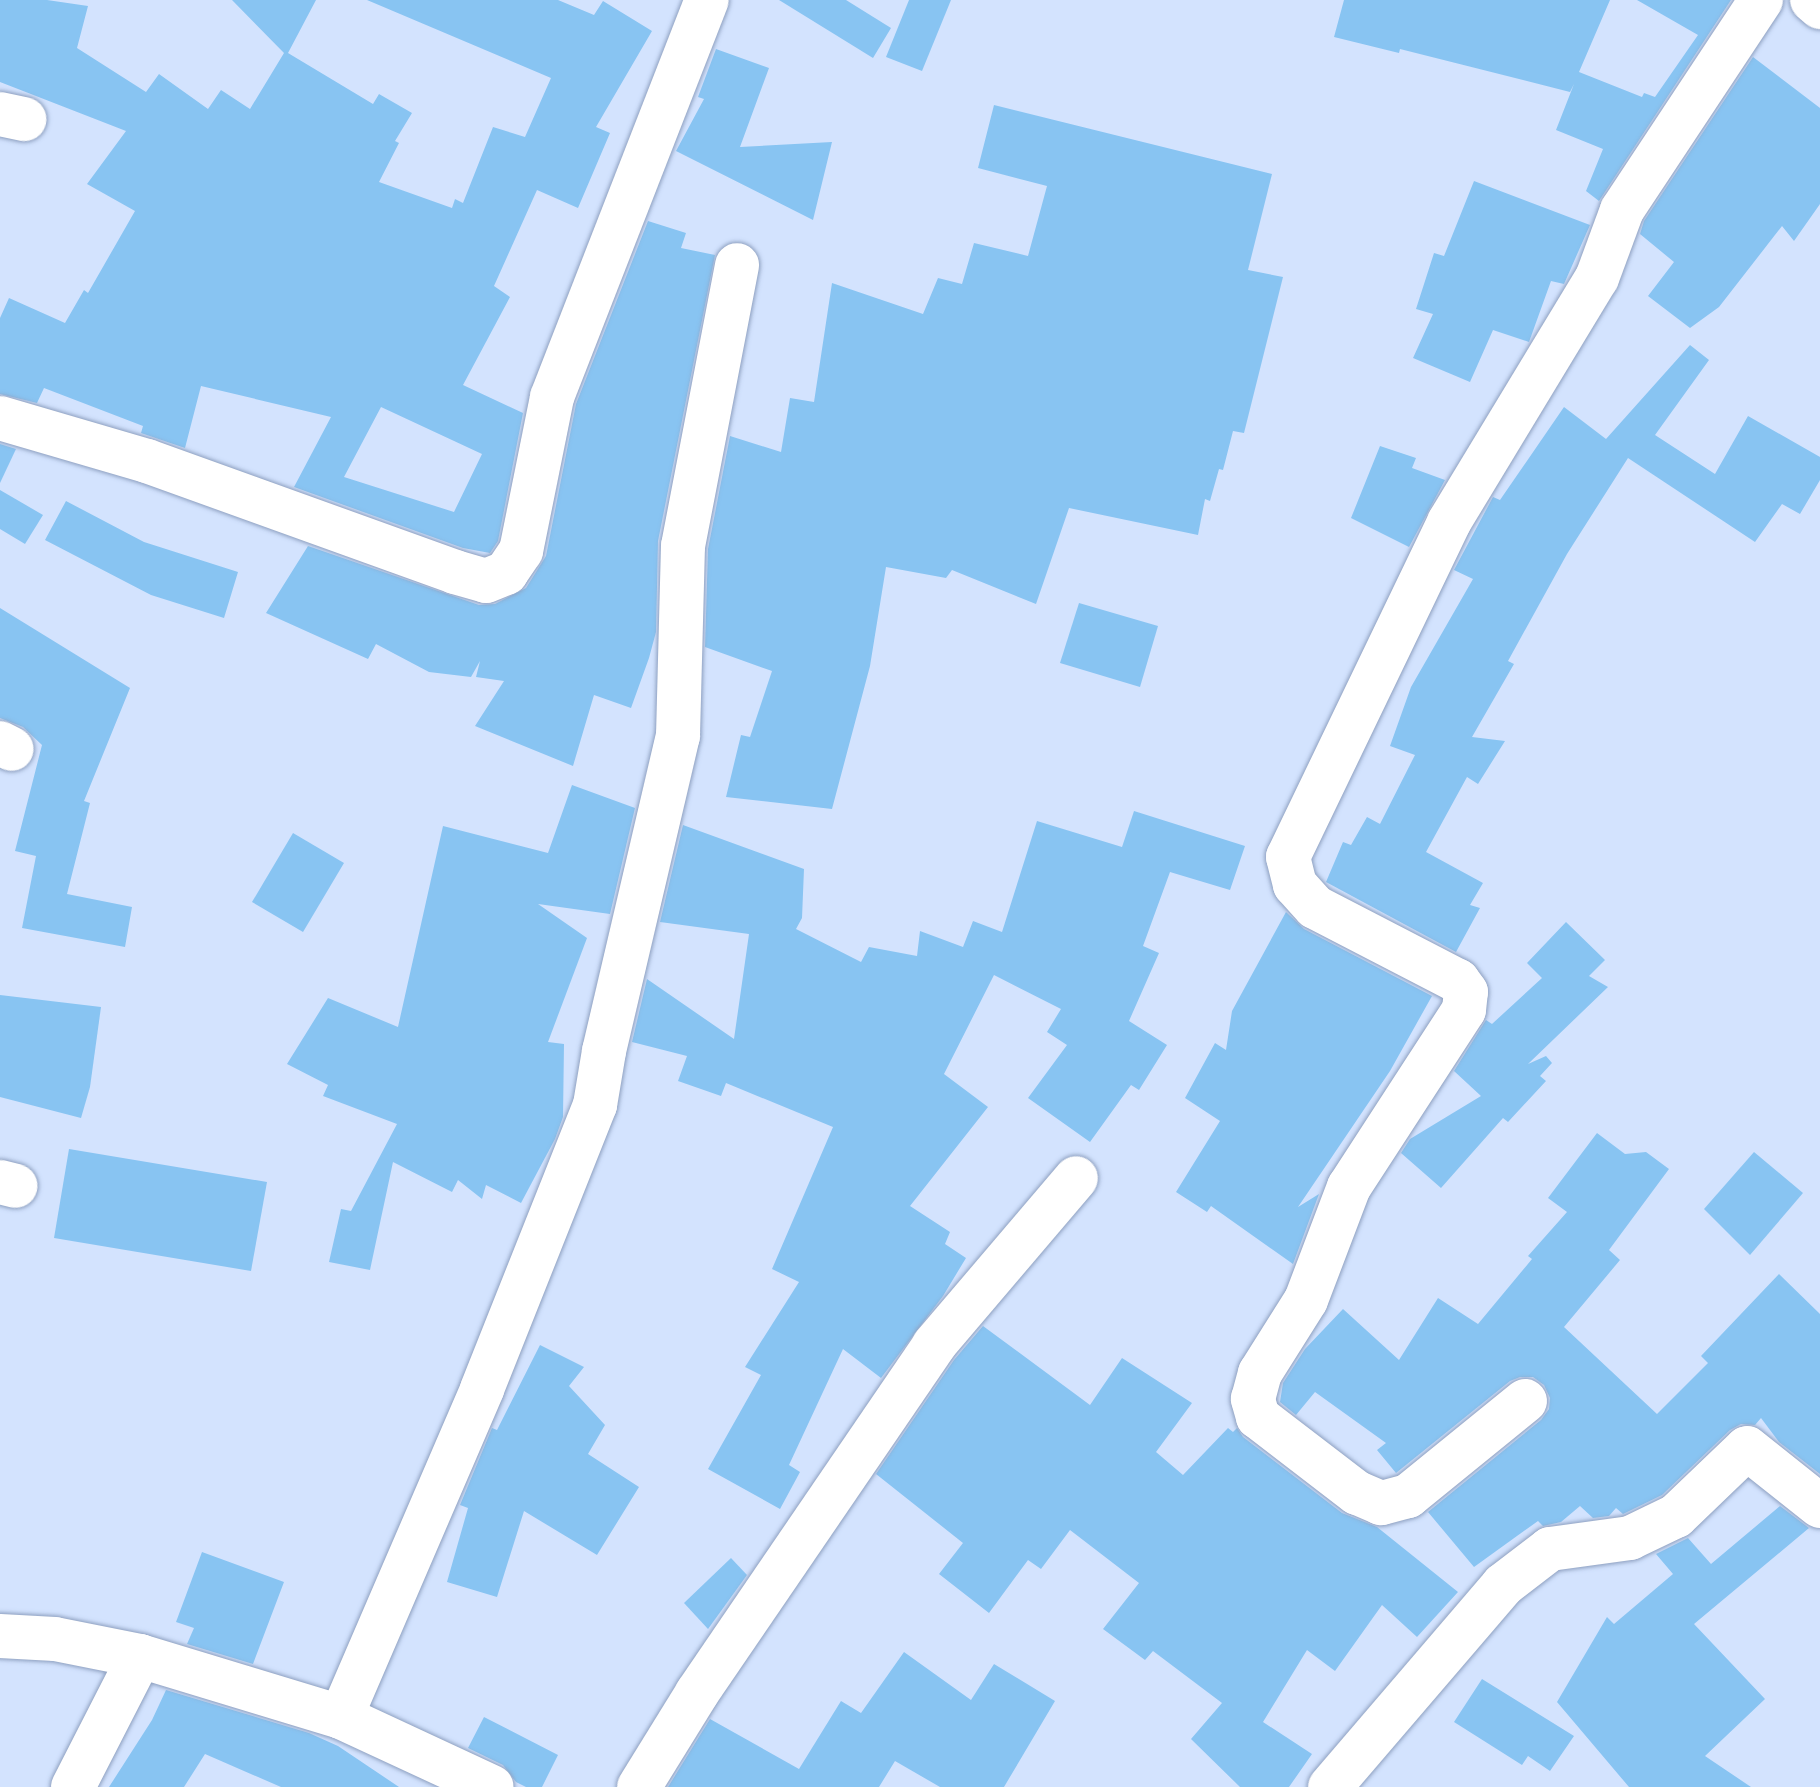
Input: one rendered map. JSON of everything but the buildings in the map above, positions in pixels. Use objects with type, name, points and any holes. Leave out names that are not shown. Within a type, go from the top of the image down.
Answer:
[{"type":"street","points":[[0,418],[147,461],[475,578],[486,581],[506,573],[521,551],[552,397],[707,0]]},
{"type":"street","points":[[1525,1401],[1408,1496],[1381,1503],[1357,1493],[1258,1417],[1253,1399],[1260,1373],[1306,1300],[1349,1187],[1464,1010],[1466,992],[1458,981],[1315,907],[1295,885],[1288,857],[1449,522],[1597,278],[1622,210],[1761,0]]},
{"type":"street","points":[[1812,0],[1820,7]]},
{"type":"street","points":[[341,1717],[482,1389],[595,1105],[604,1051],[678,736],[683,546],[737,265]]},
{"type":"street","points":[[639,1787],[697,1693],[934,1345],[1076,1178]]},
{"type":"street","points":[[1330,1787],[1503,1585],[1550,1549],[1630,1538],[1676,1516],[1747,1448],[1820,1506]]},
{"type":"street","points":[[0,1636],[55,1639],[140,1656],[341,1717],[492,1787]]},
{"type":"street","points":[[73,1787],[140,1656]]}]
